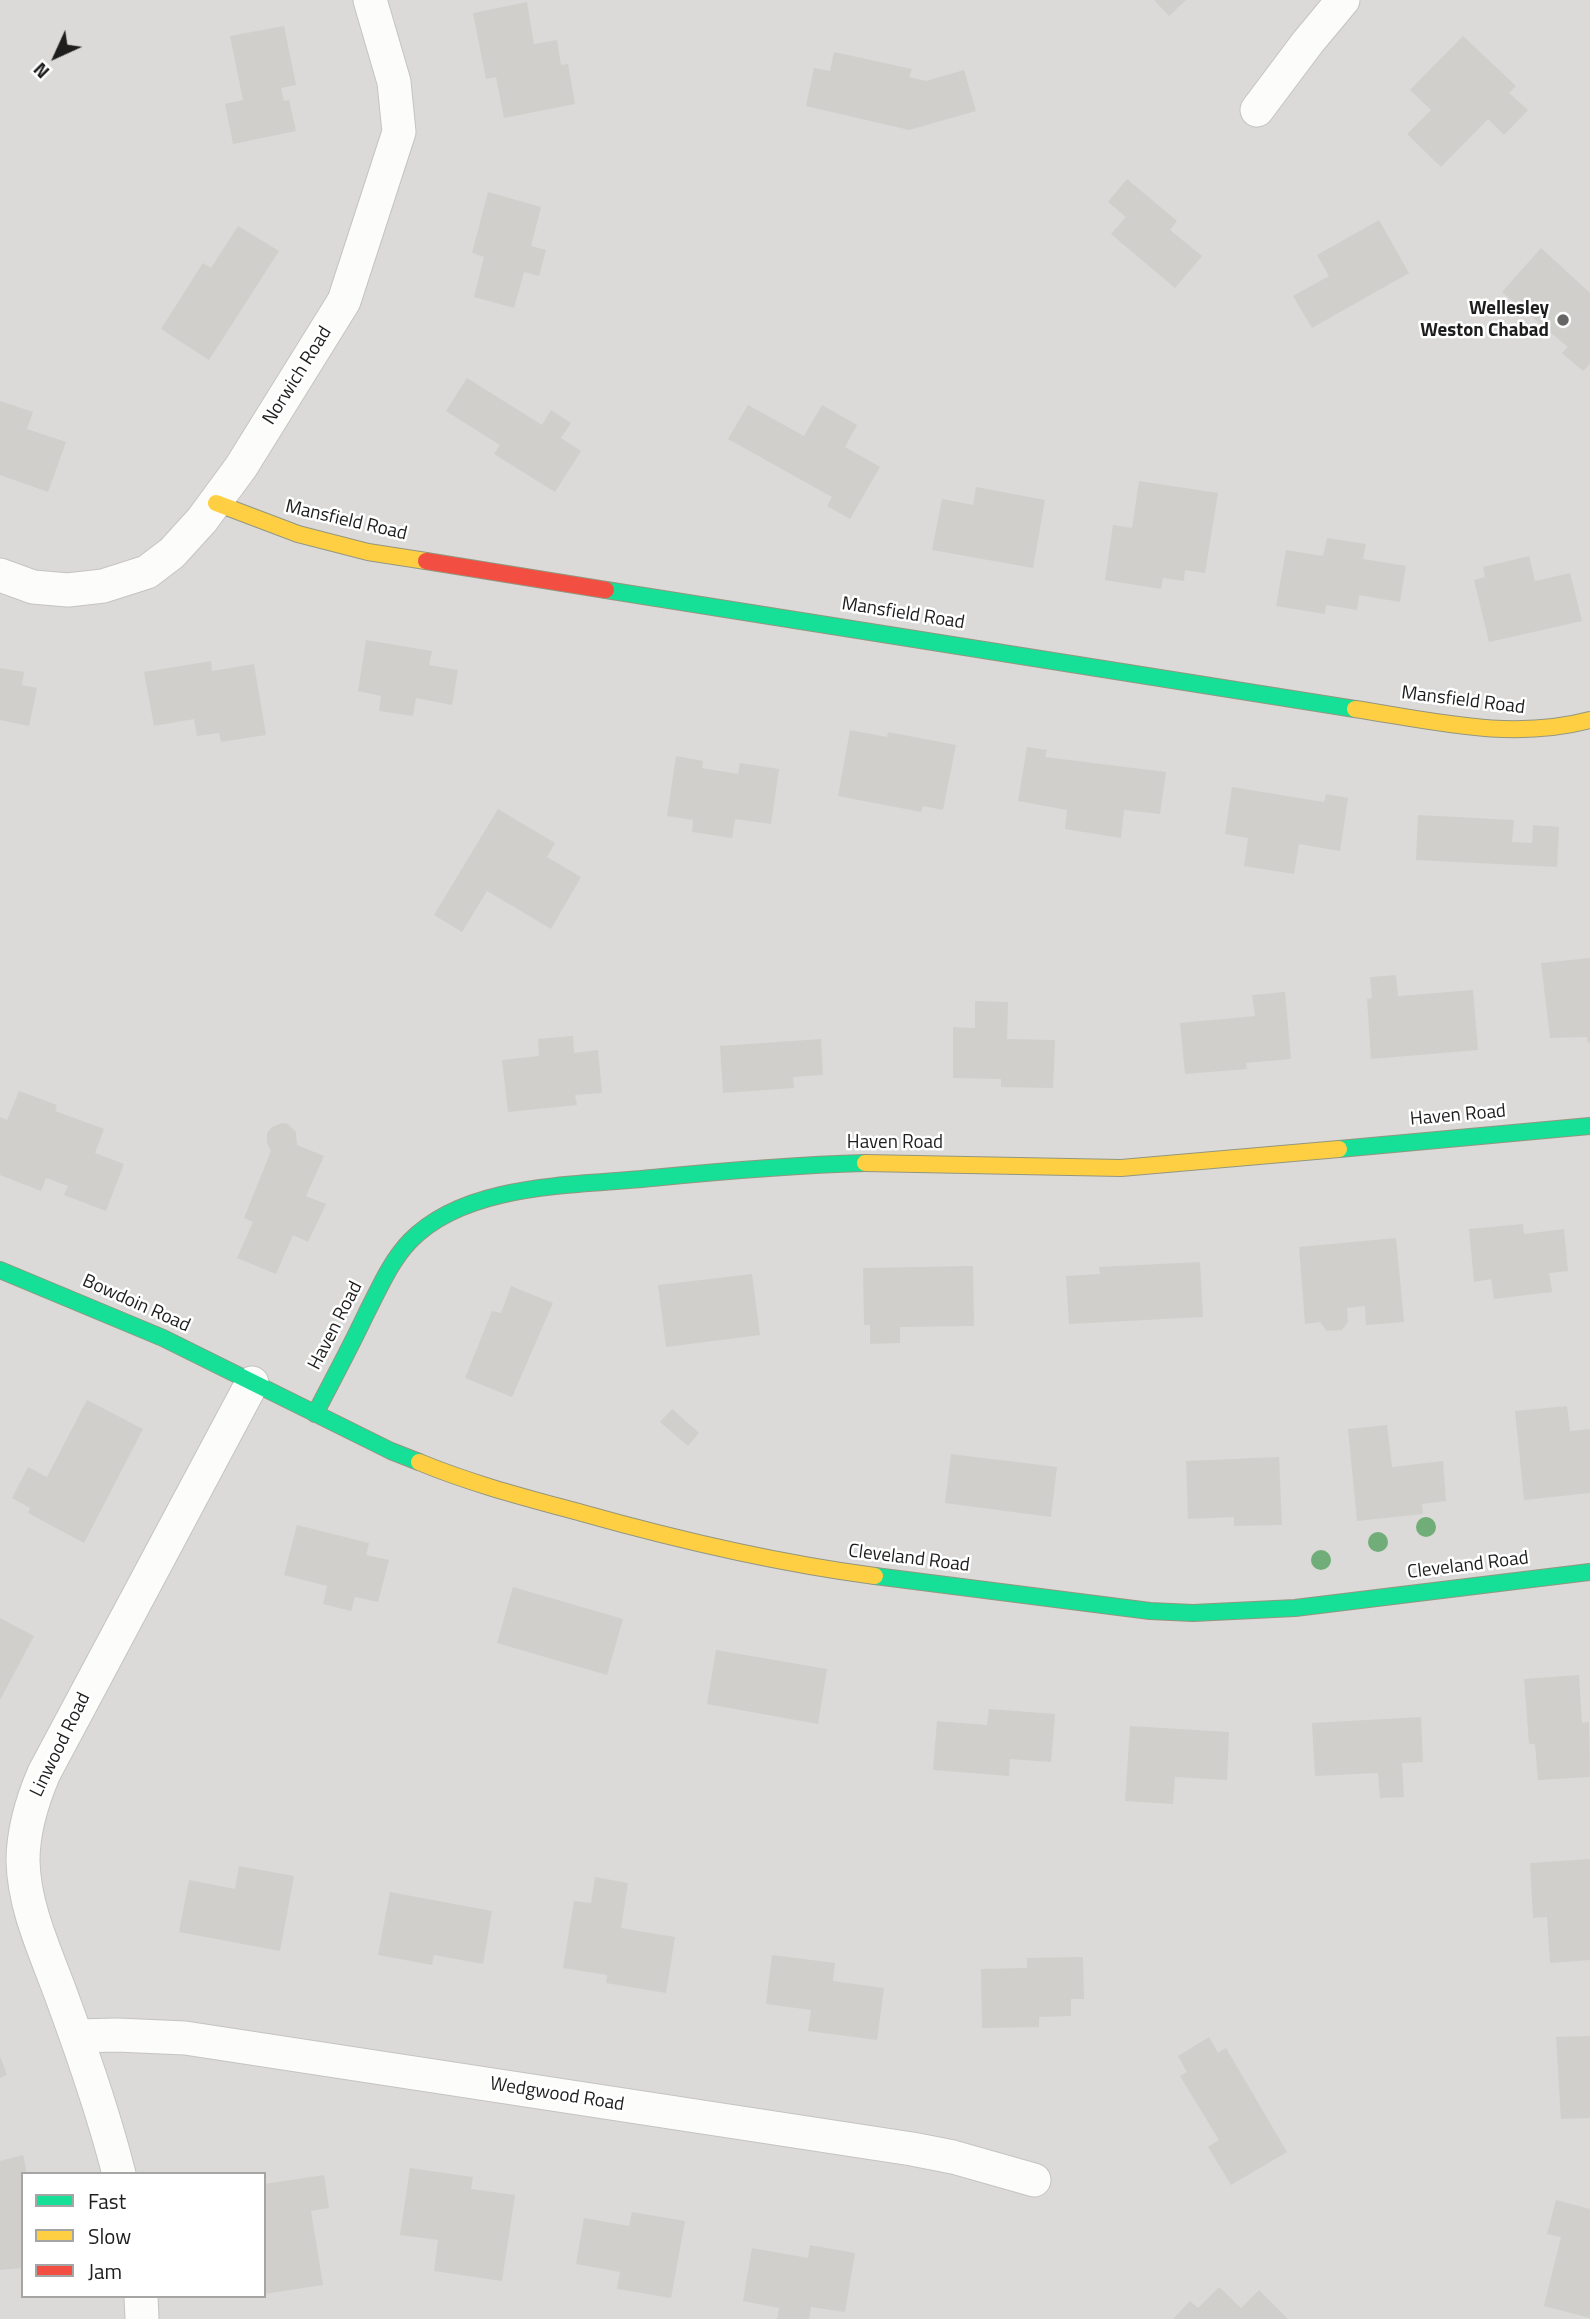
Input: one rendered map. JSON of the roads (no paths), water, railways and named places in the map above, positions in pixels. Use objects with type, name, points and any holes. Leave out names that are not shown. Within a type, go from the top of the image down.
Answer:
[{"type":"street","name":"Norwich Road","points":[[0,575],[33,587],[68,590],[103,586],[147,572],[172,553],[216,503],[253,449],[344,301],[398,132],[394,82],[370,0]]},
{"type":"street","points":[[1257,110],[1300,51],[1343,0]]},
{"type":"street","name":"Mansfield Road","points":[[216,503],[298,534],[368,552],[1464,726],[1528,731],[1546,730],[1590,720]]},
{"type":"street","name":"Haven Road","points":[[315,1414],[389,1269],[406,1244],[430,1224],[460,1207],[500,1195],[757,1168],[834,1164],[913,1163],[1121,1168],[1590,1126]]},
{"type":"street","name":"Bowdoin Road","points":[[0,1270],[163,1338],[252,1383]]},
{"type":"street","name":"Cleveland Road","points":[[252,1383],[391,1451],[446,1473],[508,1493],[655,1533],[834,1570],[1150,1611],[1193,1613],[1295,1608],[1590,1572]]},
{"type":"street","name":"Linwood Road","points":[[118,2172],[76,2036],[29,1902],[23,1863],[26,1826],[44,1773],[252,1383]]},
{"type":"street","name":"Wedgwood Road","points":[[76,2036],[185,2038],[912,2149],[953,2157],[1034,2180]]},
{"type":"street","points":[[141,2298],[142,2319]]},
{"type":"place","name":"Wellesley Weston Chabad","points":[[1563,320]]}]
